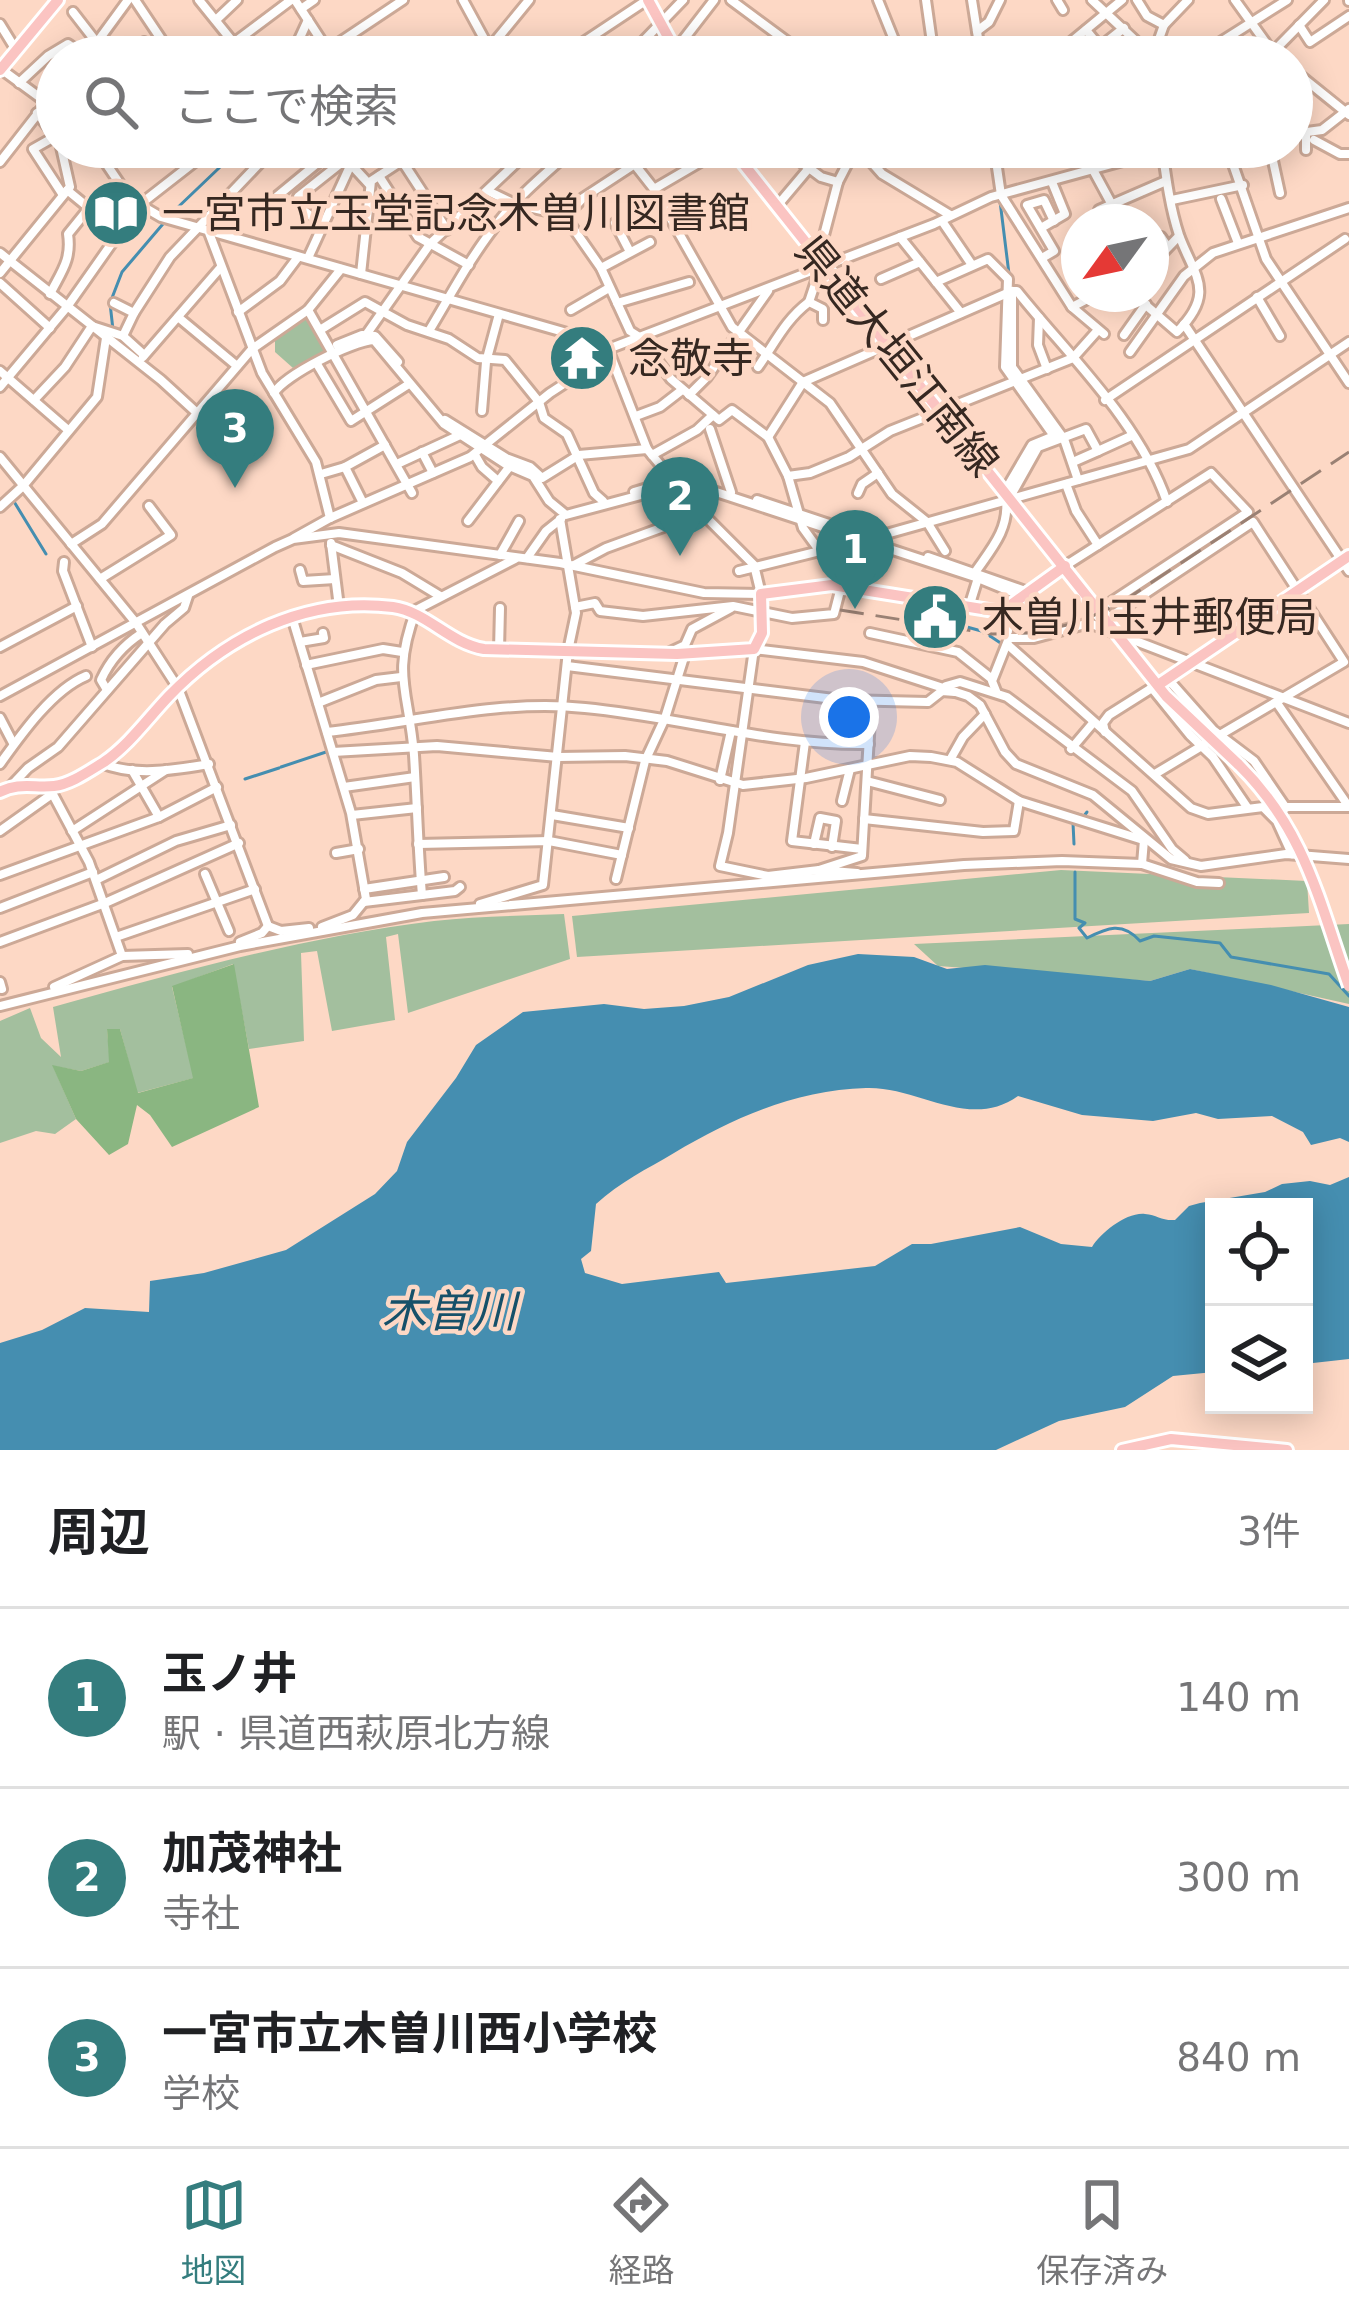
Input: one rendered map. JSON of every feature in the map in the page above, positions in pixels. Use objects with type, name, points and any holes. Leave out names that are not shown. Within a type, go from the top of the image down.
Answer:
[{"type":"main road","points":[[0,69],[58,0]]},
{"type":"main road","points":[[648,0],[666,36]]},
{"type":"main road","name":"県道大垣江南線","points":[[747,168],[1159,684]]},
{"type":"main road","points":[[1347,562],[1159,684],[1200,731],[1272,799],[1290,826],[1349,986]]},
{"type":"main road","points":[[4,789],[50,790],[101,764],[178,688],[245,635],[292,617],[339,608],[392,607],[415,614],[460,643],[499,650],[754,650],[761,633],[760,594],[825,585],[999,612],[1064,566]]},
{"type":"main road","points":[[1122,1450],[1171,1439],[1287,1450]]},
{"type":"street","points":[[102,36],[132,0],[158,36]]},
{"type":"street","points":[[199,0],[231,36]]},
{"type":"street","points":[[216,20],[237,0]]},
{"type":"street","points":[[244,36],[295,3],[314,0]]},
{"type":"street","points":[[353,36],[403,0]]},
{"type":"street","points":[[464,0],[482,36]]},
{"type":"street","points":[[504,36],[529,0]]},
{"type":"street","points":[[593,36],[648,0]]},
{"type":"street","points":[[650,36],[683,0]]},
{"type":"street","points":[[688,36],[714,0]]},
{"type":"street","points":[[731,0],[777,36]]},
{"type":"street","points":[[878,0],[895,36]]},
{"type":"street","points":[[926,0],[931,36]]},
{"type":"street","points":[[972,0],[977,36]]},
{"type":"street","points":[[976,32],[989,22],[1000,0]]},
{"type":"street","points":[[1057,0],[1063,10]]},
{"type":"street","points":[[1092,0],[1134,36]]},
{"type":"street","points":[[1079,36],[1122,0]]},
{"type":"street","points":[[1137,0],[1147,16],[1164,25]]},
{"type":"street","points":[[1160,36],[1164,25],[1188,0]]},
{"type":"street","points":[[1235,0],[1259,36]]},
{"type":"street","points":[[1232,36],[1288,0]]},
{"type":"street","points":[[1289,36],[1324,0]]},
{"type":"street","points":[[295,3],[319,36]]},
{"type":"street","points":[[73,12],[90,36]]},
{"type":"street","points":[[1313,40],[1349,16]]},
{"type":"street","points":[[301,36],[308,20]]},
{"type":"street","points":[[1299,25],[1306,36]]},
{"type":"street","points":[[1,28],[16,50]]},
{"type":"street","points":[[1114,36],[1124,28]]},
{"type":"street","points":[[1086,30],[1091,36]]},
{"type":"street","points":[[19,83],[36,67]]},
{"type":"street","points":[[0,69],[36,95]]},
{"type":"street","points":[[1313,85],[1348,112],[1313,138]]},
{"type":"street","points":[[0,162],[36,116]]},
{"type":"street","points":[[1313,143],[1349,154]]},
{"type":"street","points":[[47,168],[65,192],[89,208],[68,234],[67,266],[50,294]]},
{"type":"street","points":[[0,272],[65,192],[63,168]]},
{"type":"street","points":[[108,168],[138,206],[161,218],[574,334],[609,352],[650,452],[754,565],[760,594],[704,593],[522,558],[328,534],[293,539]]},
{"type":"street","points":[[67,431],[4,379],[67,307],[138,206],[187,168]]},
{"type":"street","points":[[123,336],[158,272],[192,225],[253,168]]},
{"type":"street","points":[[275,198],[311,168]]},
{"type":"street","points":[[323,226],[302,209],[298,197],[339,168]]},
{"type":"street","points":[[238,312],[303,257],[323,226],[346,168]]},
{"type":"street","points":[[354,168],[370,185]]},
{"type":"street","points":[[361,274],[370,185],[391,168]]},
{"type":"street","points":[[407,168],[447,230]]},
{"type":"street","points":[[274,393],[285,379],[366,334],[430,244],[512,168]]},
{"type":"street","points":[[429,331],[469,265],[515,204],[553,168]]},
{"type":"street","points":[[565,217],[583,198],[630,168]]},
{"type":"street","points":[[639,168],[738,332],[830,403],[899,501],[927,522],[945,551]]},
{"type":"street","points":[[653,189],[688,168]]},
{"type":"street","points":[[777,206],[809,168],[838,182]]},
{"type":"street","points":[[758,367],[780,329],[809,302],[838,182],[846,168]]},
{"type":"street","points":[[875,168],[946,218],[972,265]]},
{"type":"street","points":[[997,168],[1001,195],[1061,289]]},
{"type":"street","points":[[0,696],[330,518],[410,488],[480,449],[609,352],[1001,195],[1092,168],[1111,203],[1166,182]]},
{"type":"street","points":[[1158,312],[1177,332],[1199,294],[1200,279],[1179,236],[1164,168]]},
{"type":"street","points":[[1236,168],[1266,259],[1349,383]]},
{"type":"street","points":[[1275,168],[1280,193]]},
{"type":"street","points":[[379,176],[418,237],[469,265]]},
{"type":"street","points":[[1042,229],[1065,214],[1052,182]]},
{"type":"street","points":[[1172,200],[1243,185]]},
{"type":"street","points":[[488,191],[515,204],[537,206],[565,217],[601,268],[630,331],[686,392],[718,420],[732,410],[768,437],[788,476],[798,518],[843,587],[834,614],[792,617],[733,607],[644,616],[600,610],[595,603],[575,607]]},
{"type":"street","points":[[1221,199],[1238,243]]},
{"type":"street","points":[[1042,258],[1054,251],[1027,205],[1044,200],[1054,221]]},
{"type":"street","points":[[1169,297],[1213,253],[1349,208]]},
{"type":"street","points":[[86,212],[115,236]]},
{"type":"street","points":[[615,223],[630,252]]},
{"type":"street","points":[[208,230],[252,349],[321,474],[330,518]]},
{"type":"street","points":[[1169,246],[1179,236]]},
{"type":"street","points":[[900,237],[961,313]]},
{"type":"street","points":[[1105,400],[1346,239]]},
{"type":"street","points":[[601,268],[650,242]]},
{"type":"street","points":[[0,253],[106,338],[142,359]]},
{"type":"street","points":[[936,282],[988,259],[1008,279],[1012,367],[1054,436],[1032,445],[1008,496],[1002,533],[977,575],[969,607]]},
{"type":"street","points":[[881,279],[920,262]]},
{"type":"street","points":[[142,359],[221,267]]},
{"type":"street","points":[[71,544],[101,524],[252,349],[308,310],[341,268]]},
{"type":"street","points":[[617,303],[689,282]]},
{"type":"street","points":[[0,284],[50,328]]},
{"type":"street","points":[[571,310],[609,288]]},
{"type":"street","points":[[637,416],[686,392],[770,288]]},
{"type":"street","points":[[768,437],[803,382],[1017,291],[1149,460],[1167,502]]},
{"type":"street","points":[[1256,298],[1280,336]]},
{"type":"street","points":[[320,331],[365,302],[487,360],[505,360],[539,401],[544,418],[567,434],[594,493],[603,501]]},
{"type":"street","points":[[809,302],[823,309],[823,320]]},
{"type":"street","points":[[114,303],[134,313]]},
{"type":"street","points":[[308,310],[410,488]]},
{"type":"street","points":[[788,476],[810,473],[863,450],[890,431],[1073,358],[1101,332],[1078,312]]},
{"type":"street","points":[[1124,334],[1140,312]]},
{"type":"street","points":[[1130,352],[1156,312]]},
{"type":"street","points":[[482,411],[487,360],[499,314]]},
{"type":"street","points":[[1040,316],[1038,345],[1047,369]]},
{"type":"street","points":[[178,317],[237,366]]},
{"type":"street","points":[[1184,324],[1347,562]]},
{"type":"street","points":[[92,326],[123,336],[220,434]]},
{"type":"street","points":[[34,400],[65,367],[92,326]]},
{"type":"street","points":[[366,334],[382,341],[440,414],[480,449],[530,467],[542,478],[579,454],[650,452],[697,430],[712,415]]},
{"type":"street","points":[[0,507],[97,397],[106,338]]},
{"type":"street","points":[[332,350],[374,340],[444,424],[533,476],[563,517],[576,625],[568,651],[543,885],[467,909]]},
{"type":"street","points":[[739,571],[867,540],[1189,448],[1349,342]]},
{"type":"street","points":[[317,364],[351,421],[409,384]]},
{"type":"street","points":[[1018,380],[1064,439],[1078,480]]},
{"type":"street","points":[[333,391],[350,382]]},
{"type":"street","points":[[1008,496],[1038,447],[1086,429],[1098,451]]},
{"type":"street","points":[[710,430],[731,492]]},
{"type":"street","points":[[397,464],[460,435]]},
{"type":"street","points":[[1073,462],[1131,436]]},
{"type":"street","points":[[321,474],[386,445]]},
{"type":"street","points":[[480,449],[482,467],[498,481]]},
{"type":"street","points":[[422,452],[433,473]]},
{"type":"street","points":[[0,457],[136,623],[178,688],[268,926],[281,931],[318,931],[353,915],[364,902],[364,889],[352,815],[292,617]]},
{"type":"street","points":[[468,521],[510,466]]},
{"type":"street","points":[[345,467],[362,503]]},
{"type":"street","points":[[858,493],[878,473]]},
{"type":"street","points":[[1064,566],[1211,473],[1248,512],[1103,614]]},
{"type":"street","points":[[422,895],[413,747],[401,677],[402,652],[415,614],[440,596],[522,558],[563,517],[676,483],[731,492],[798,518]]},
{"type":"street","points":[[634,492],[676,483],[701,487],[1028,595]]},
{"type":"street","points":[[1066,484],[1076,511],[1098,545]]},
{"type":"street","points":[[100,579],[171,536],[149,506]]},
{"type":"street","points":[[571,566],[702,513]]},
{"type":"street","points":[[500,555],[519,521]]},
{"type":"street","points":[[1103,614],[1253,522],[1344,662],[1155,774]]},
{"type":"street","points":[[328,534],[339,608]]},
{"type":"street","points":[[331,545],[402,573],[440,596]]},
{"type":"street","points":[[64,562],[63,571],[92,647]]},
{"type":"street","points":[[300,570],[303,581],[335,579]]},
{"type":"street","points":[[4,789],[58,747],[146,637],[184,608],[189,595]]},
{"type":"street","points":[[0,647],[77,606]]},
{"type":"street","points":[[616,879],[645,761],[665,718],[692,629],[733,607]]},
{"type":"street","points":[[499,650],[500,608]]},
{"type":"street","points":[[1007,608],[1008,631]]},
{"type":"street","points":[[994,686],[1009,638],[1034,638],[1089,623],[1281,701],[1349,723]]},
{"type":"street","points":[[300,642],[324,638],[323,632]]},
{"type":"street","points":[[870,633],[968,656],[994,686],[1132,791],[1172,849],[1191,865]]},
{"type":"street","points":[[107,690],[101,680],[106,670],[128,642],[146,637]]},
{"type":"street","points":[[1008,645],[1199,812],[1349,807],[1281,701]]},
{"type":"street","points":[[306,665],[383,650],[402,652]]},
{"type":"street","points":[[720,779],[750,689],[754,650],[863,662],[977,700],[1016,764],[1093,796],[1171,859],[1191,865],[1292,854],[1349,859]]},
{"type":"street","points":[[567,666],[871,702],[928,702],[942,691],[958,691]]},
{"type":"street","points":[[0,764],[19,736],[66,688],[86,676]]},
{"type":"street","points":[[318,703],[376,680],[401,677]]},
{"type":"street","points":[[946,686],[960,682],[994,686]]},
{"type":"street","points":[[1159,684],[1210,741],[1266,773],[1286,808]]},
{"type":"street","points":[[1106,734],[1103,723],[1108,715],[1159,684]]},
{"type":"street","points":[[1159,684],[1187,704],[1210,741],[1213,757],[1247,807]]},
{"type":"street","points":[[736,732],[734,784],[720,866],[768,876],[819,870],[862,856],[871,702]]},
{"type":"street","points":[[327,732],[468,711],[563,707],[665,718],[805,742],[869,744]]},
{"type":"street","points":[[950,760],[985,714]]},
{"type":"street","points":[[0,718],[15,746]]},
{"type":"street","points":[[1071,748],[1093,723]]},
{"type":"street","points":[[805,742],[792,841],[862,849]]},
{"type":"street","points":[[333,752],[437,746],[558,758],[614,756],[667,761],[734,784],[802,778],[910,756],[950,760],[1018,801],[1144,840]]},
{"type":"street","points":[[101,764],[166,770],[208,764]]},
{"type":"street","points":[[842,801],[850,769]]},
{"type":"street","points":[[132,770],[159,818]]},
{"type":"street","points":[[72,830],[166,770]]},
{"type":"street","points":[[344,787],[415,777]]},
{"type":"street","points":[[867,781],[940,800]]},
{"type":"street","points":[[0,875],[159,818],[217,787]]},
{"type":"street","points":[[0,831],[50,790],[95,876],[122,956]]},
{"type":"street","points":[[864,819],[1014,831],[1018,801]]},
{"type":"street","points":[[352,815],[417,808]]},
{"type":"street","points":[[1267,810],[1292,854]]},
{"type":"street","points":[[552,815],[629,828]]},
{"type":"street","points":[[814,844],[820,818],[836,821],[832,848]]},
{"type":"street","points":[[0,908],[231,825]]},
{"type":"street","points":[[1142,864],[1144,840]]},
{"type":"street","points":[[418,844],[549,841],[622,855]]},
{"type":"street","points":[[0,942],[239,843]]},
{"type":"street","points":[[336,853],[359,849]]},
{"type":"street","points":[[0,1003],[318,931],[467,909],[964,865],[1062,861],[1142,864],[1219,883]]},
{"type":"street","points":[[819,870],[862,876]]},
{"type":"street","points":[[205,874],[229,931]]},
{"type":"street","points":[[364,889],[444,877]]},
{"type":"street","points":[[364,902],[455,892],[460,887]]},
{"type":"street","points":[[116,937],[255,889]]},
{"type":"street","points":[[229,949],[268,926]]},
{"type":"street","points":[[49,992],[122,956],[202,956]]},
{"type":"green space","points":[[308,310],[330,348],[293,368],[275,352],[275,333]]},
{"type":"green space","points":[[1061,870],[1307,881],[1309,913],[577,957],[572,916]]},
{"type":"green space","points":[[564,914],[570,959],[408,1013],[398,934],[386,937],[395,1020],[332,1031],[317,951],[301,953],[304,1041],[249,1049],[233,964],[172,987],[194,1078],[137,1093],[120,1029],[107,1030],[110,1062],[81,1071],[53,1066],[76,1119],[55,1134],[36,1131],[0,1143],[0,1021],[30,1008],[41,1038],[61,1057],[53,1007],[337,936],[450,919]]},
{"type":"green space","points":[[1349,924],[1349,1004],[1190,969],[1150,981],[938,966],[914,944]]},
{"type":"green space","points":[[234,964],[259,1107],[172,1147],[137,1105],[128,1144],[109,1155],[76,1119],[52,1065],[81,1071],[109,1062],[107,1029],[120,1029],[138,1093],[193,1078],[172,986]]},
{"type":"water","name":"木曽川","points":[[858,954],[914,957],[947,969],[985,965],[1150,981],[1190,969],[1349,1007],[1349,1142],[1340,1138],[1311,1145],[1303,1132],[1272,1116],[1218,1119],[1196,1113],[1153,1121],[1082,1115],[1018,1096],[981,1109],[885,1089],[840,1090],[790,1100],[719,1128],[634,1176],[596,1204],[591,1251],[581,1259],[585,1273],[622,1284],[719,1272],[726,1283],[875,1266],[912,1244],[1020,1227],[1061,1244],[1092,1247],[1130,1216],[1175,1220],[1189,1206],[1205,1202],[1205,1373],[1173,1376],[1125,1407],[1059,1421],[996,1450],[0,1450],[0,1343],[42,1330],[85,1308],[149,1312],[150,1281],[204,1273],[286,1250],[375,1194],[397,1171],[407,1142],[476,1045],[523,1012],[604,1004],[644,1009],[684,1006],[729,997],[808,965]]},
{"type":"water","name":"木曽川","points":[[1349,1177],[1349,1359],[1313,1363],[1313,1198],[1230,1198],[1282,1184],[1330,1185]]},
{"type":"waterway","points":[[113,330],[110,303],[122,272],[219,168]]},
{"type":"waterway","points":[[1000,201],[1009,274]]},
{"type":"waterway","points":[[105,367],[110,343]]},
{"type":"waterway","points":[[13,500],[46,554]]},
{"type":"waterway","points":[[967,601],[973,580]]},
{"type":"waterway","points":[[967,627],[985,632]]},
{"type":"waterway","points":[[990,636],[1002,644]]},
{"type":"waterway","points":[[14,737],[25,725]]},
{"type":"waterway","points":[[281,767],[329,751]]},
{"type":"waterway","points":[[872,760],[904,754]]},
{"type":"waterway","points":[[245,779],[279,768]]},
{"type":"waterway","points":[[1045,805],[1084,816],[1087,812]]},
{"type":"waterway","points":[[1073,823],[1074,844]]},
{"type":"waterway","points":[[1075,872],[1075,919],[1085,923],[1079,928],[1087,938],[1114,928],[1140,941],[1154,936],[1220,943],[1231,957],[1329,974],[1349,996]]},
{"type":"waterway","points":[[252,895],[258,910]]},
{"type":"railway","points":[[840,610],[992,634],[1031,633],[1080,622],[1122,602],[1349,452]]},
{"type":"place","name":"一宮市立玉堂記念木曽川図書館","points":[[116,213]]},
{"type":"place","name":"念敬寺","points":[[582,358]]},
{"type":"place","name":"一宮市立木曽川西小学校","points":[[235,488]]},
{"type":"place","name":"加茂神社","points":[[680,556]]},
{"type":"place","name":"玉ノ井","points":[[855,609]]},
{"type":"place","name":"木曽川玉井郵便局","points":[[935,617]]}]
